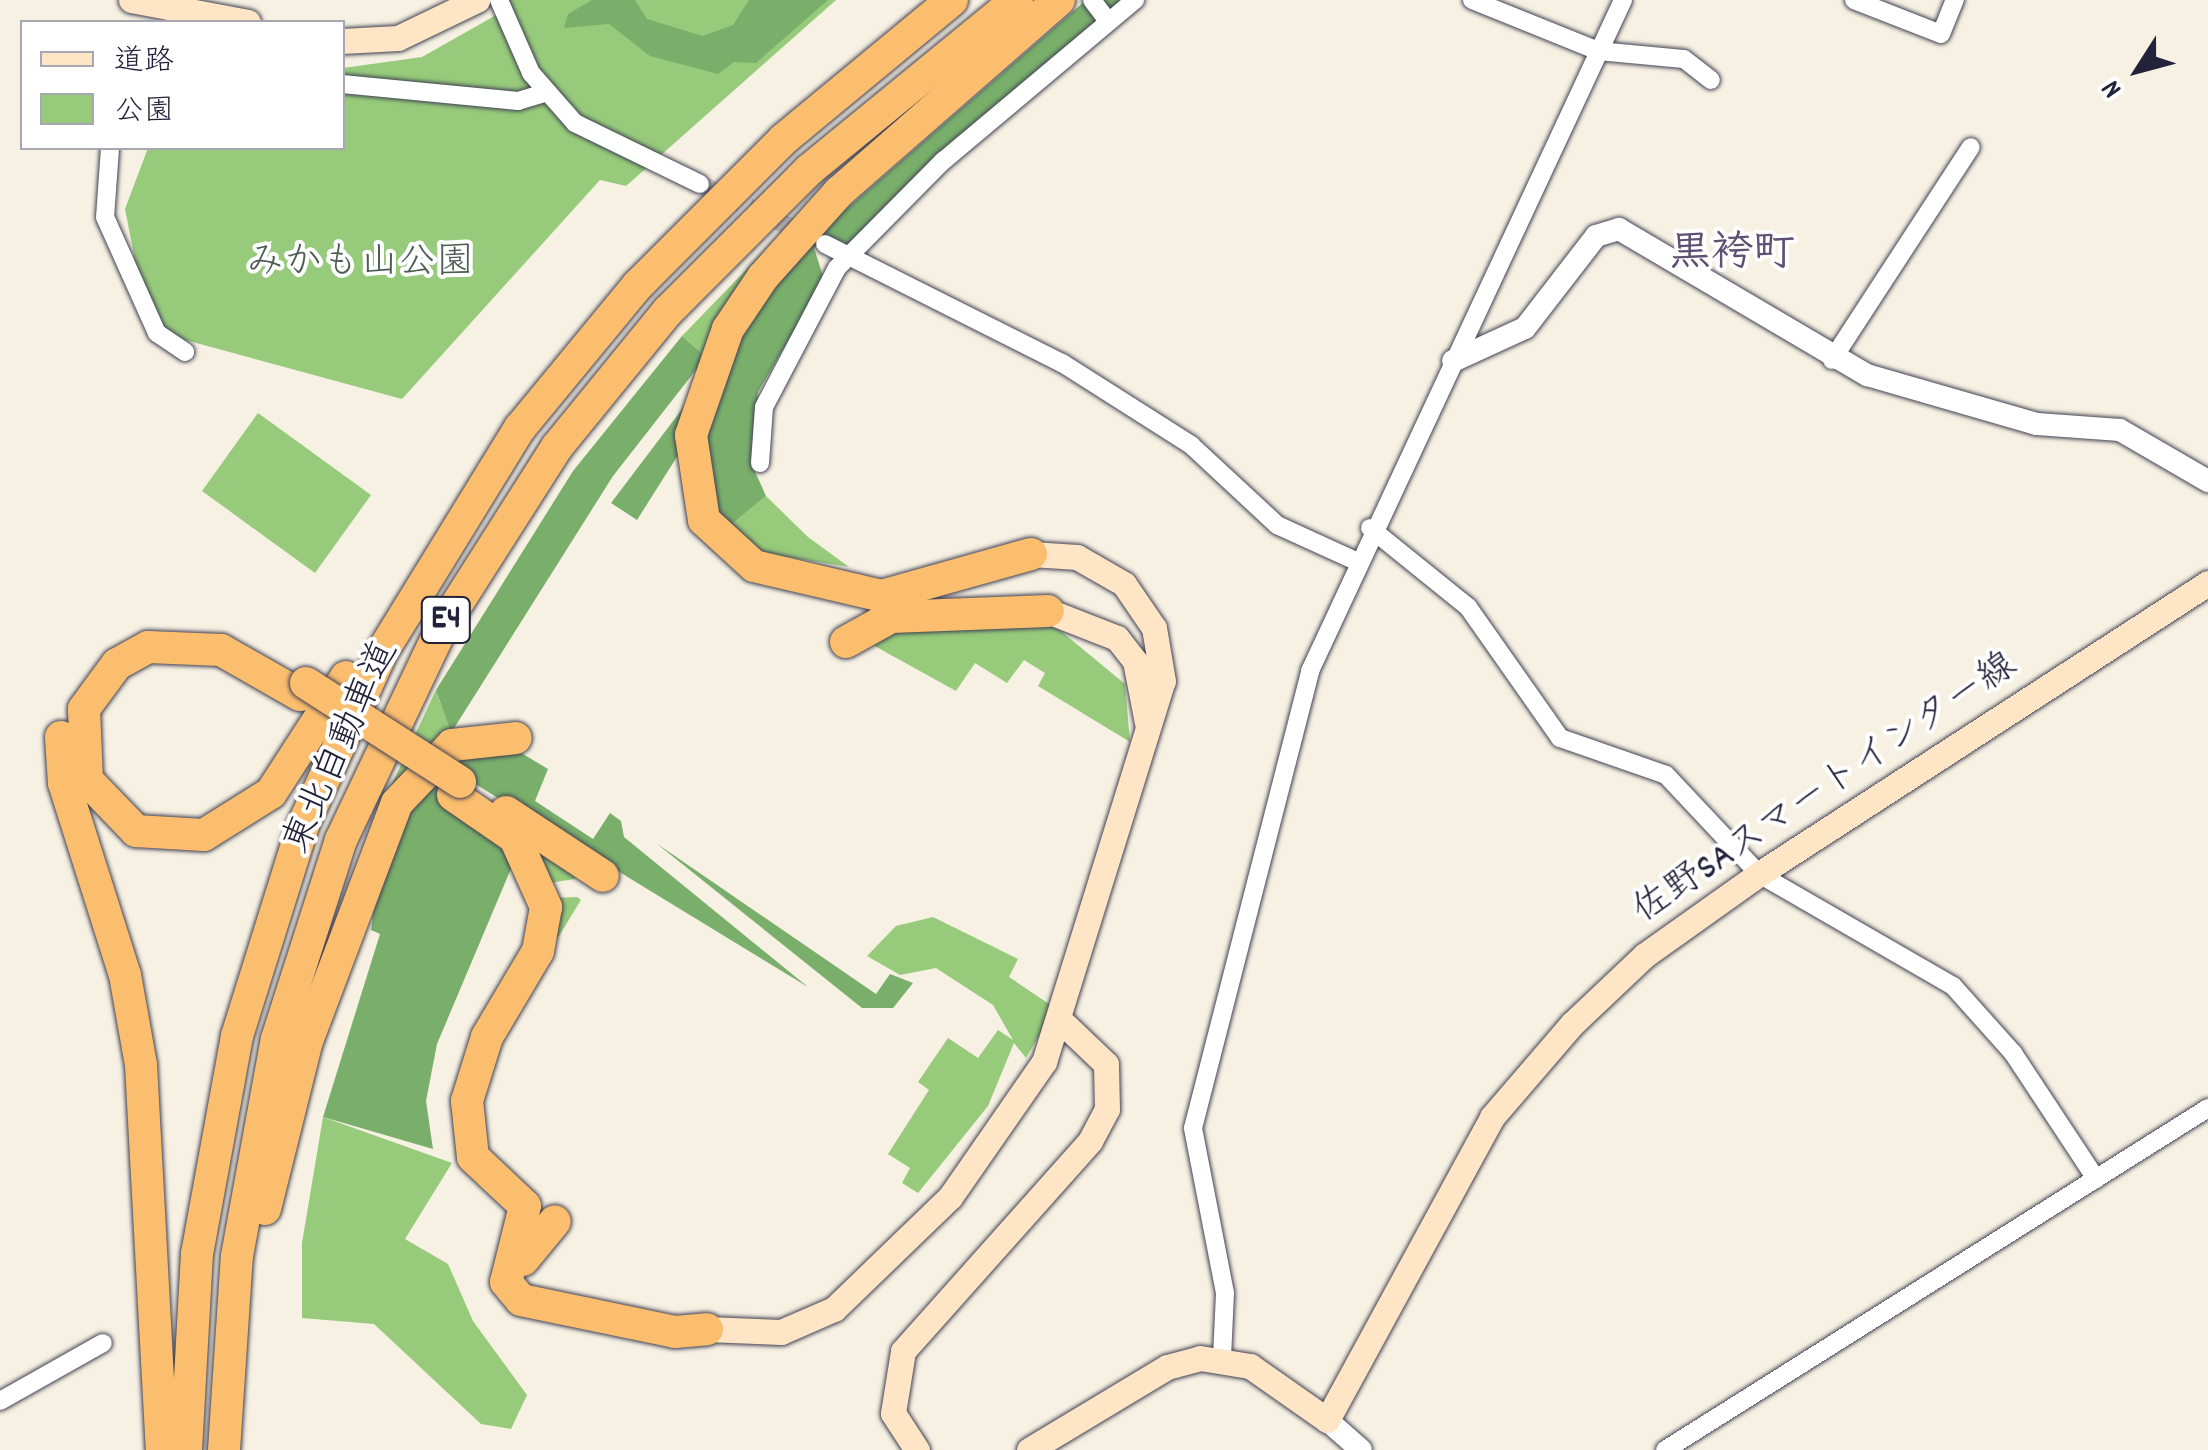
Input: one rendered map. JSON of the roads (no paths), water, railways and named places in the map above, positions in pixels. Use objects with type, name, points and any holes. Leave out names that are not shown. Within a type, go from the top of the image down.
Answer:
[{"type":"highway","name":"東北自動車道","points":[[186,1450],[190,1321],[213,1149],[284,875],[408,604],[555,383],[727,192],[952,0]]},
{"type":"highway","name":"東北自動車道","points":[[224,1440],[245,1194],[277,1039],[352,812],[441,629],[557,447],[668,311],[810,170],[1017,0]]},
{"type":"highway","points":[[1031,554],[882,596],[754,566],[704,520],[691,435],[728,329],[762,277],[839,192],[1059,0]]},
{"type":"highway","points":[[303,689],[221,650],[148,647],[117,664],[84,709],[87,780],[120,820],[158,837],[204,835],[272,793],[467,473],[507,418],[555,383]]},
{"type":"highway","points":[[846,642],[890,617],[1048,611]]},
{"type":"highway","points":[[162,1450],[141,1064],[125,975],[64,783],[61,731],[83,676],[148,629],[216,633],[456,789],[604,876]]},
{"type":"highway","points":[[224,1440],[245,1376],[281,1133],[396,804],[446,748],[497,733],[516,738]]},
{"type":"highway","points":[[456,789],[515,838],[546,907],[538,951],[487,1037],[467,1101],[472,1157],[525,1206],[506,1282],[520,1300],[674,1332],[707,1329]]},
{"type":"highway","points":[[556,1221],[523,1254],[525,1276],[540,1291],[707,1329]]},
{"type":"main road","points":[[131,0],[237,20]]},
{"type":"main road","points":[[345,41],[398,38],[477,0]]},
{"type":"main road","points":[[707,1329],[795,1328],[855,1291],[912,1241],[1006,1128],[1061,1021],[1163,681],[1142,606],[1106,568],[1031,554]]},
{"type":"main road","name":"佐野SAスマートインター線","points":[[1328,1420],[1378,1340],[1464,1164],[1520,1080],[1645,955],[1759,874],[2208,582]]},
{"type":"main road","points":[[1048,611],[1093,623],[1135,661],[1148,738]]},
{"type":"main road","points":[[917,1450],[893,1414],[903,1351],[1090,1141],[1107,1109],[1106,1064],[1061,1021]]},
{"type":"main road","points":[[1029,1450],[1167,1367],[1222,1357],[1250,1366],[1328,1420]]},
{"type":"street","points":[[500,0],[546,92],[612,146],[700,184]]},
{"type":"street","points":[[1092,0],[1107,20]]},
{"type":"street","points":[[760,463],[764,407],[785,355],[848,255],[1107,20],[1134,0]]},
{"type":"street","points":[[1472,0],[1598,52],[1684,59],[1711,80]]},
{"type":"street","points":[[1222,1357],[1225,1293],[1195,1162],[1196,1113],[1310,671],[1370,528],[1623,0]]},
{"type":"street","points":[[1854,0],[1942,34],[1955,0]]},
{"type":"street","points":[[345,84],[518,101],[546,92]]},
{"type":"street","points":[[1832,360],[1971,147]]},
{"type":"street","points":[[110,150],[105,217],[156,333],[185,352]]},
{"type":"street","points":[[1453,361],[1525,328],[1608,229],[1832,360],[2037,424],[2120,430],[2208,481]]},
{"type":"street","points":[[825,244],[1062,363],[1191,445],[1251,507],[1356,561]]},
{"type":"street","points":[[1370,528],[1468,607],[1546,727],[1582,752],[1666,775],[1759,874],[1952,986],[2014,1053],[2096,1178]]},
{"type":"street","points":[[1665,1450],[2208,1108]]},
{"type":"street","points":[[0,1401],[103,1343]]},
{"type":"street","points":[[1328,1420],[1361,1450]]},
{"type":"tunnel","points":[[700,184],[807,235]]},
{"type":"district","name":"黒袴町","points":[[1732,256]]},
{"type":"park label","name":"みかも山公園","points":[[360,265]]}]
